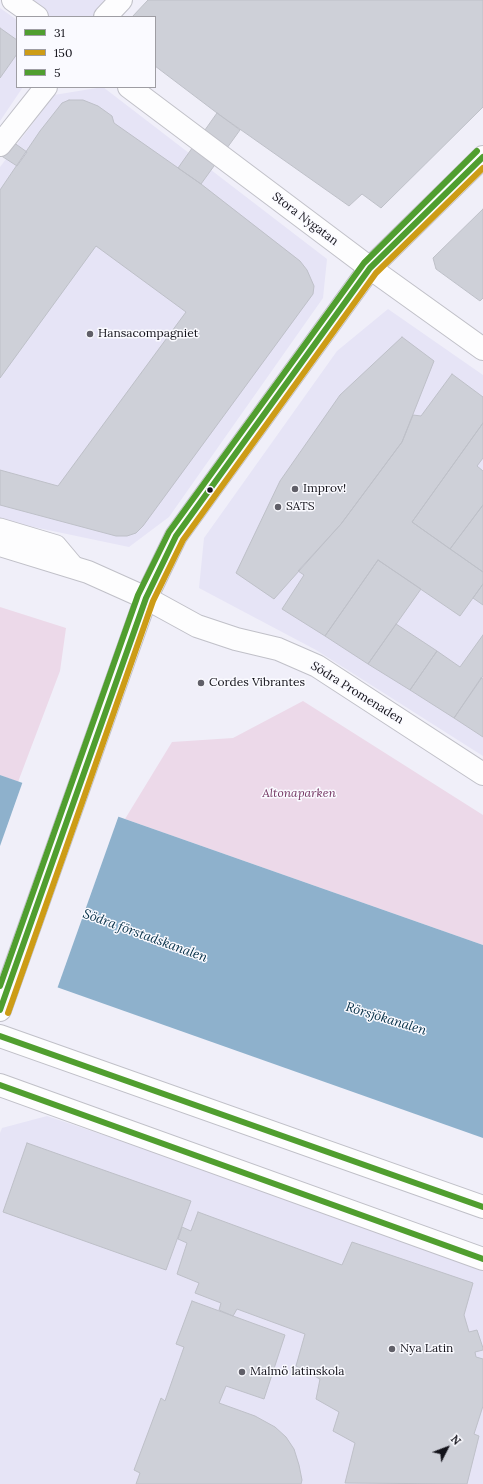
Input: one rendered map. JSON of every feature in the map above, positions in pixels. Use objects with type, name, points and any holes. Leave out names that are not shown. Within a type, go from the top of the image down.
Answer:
[{"type":"street","points":[[13,0],[36,16]]},
{"type":"street","points":[[106,16],[121,0]]},
{"type":"street","points":[[0,145],[45,88]]},
{"type":"street","name":"Stora Nygatan","points":[[129,88],[370,268],[483,349]]},
{"type":"street","points":[[0,1010],[146,598],[176,536],[370,268],[483,157]]},
{"type":"street","name":"Södra Promenaden","points":[[0,545],[78,569],[146,598],[197,626],[236,639],[278,649],[317,666],[483,774]]},
{"type":"street","points":[[0,1036],[483,1207]]},
{"type":"street","points":[[0,1085],[483,1259]]},
{"type":"lane","points":[[0,527],[57,544],[78,569]]},
{"type":"shaded area","points":[[23,0],[109,0],[94,16],[45,16]]},
{"type":"shaded area","points":[[0,8],[16,19],[16,88],[22,88],[0,121]]},
{"type":"shaded area","points":[[104,88],[327,259],[323,298],[169,517],[129,547],[0,520],[0,167],[54,95]]},
{"type":"shaded area","points":[[388,309],[483,375],[483,756],[316,650],[199,588],[204,538],[337,351]]},
{"type":"shaded area","name":"Malmö latinskola","points":[[47,1116],[483,1263],[483,1484],[0,1484],[0,1133],[2,1128]]},
{"type":"green space","points":[[0,607],[66,628],[60,671],[18,782],[0,775]]},
{"type":"green space","name":"Altonaparken","points":[[303,701],[483,815],[483,945],[125,819],[172,742],[233,738]]},
{"type":"water","points":[[0,775],[483,945],[483,1138],[0,967]]},
{"type":"pier","points":[[23,781],[119,815],[57,989],[0,969],[0,846]]},
{"type":"building","points":[[148,0],[483,0],[483,107],[381,208],[362,194],[349,206],[217,113],[156,67],[156,16],[133,16]]},
{"type":"building","points":[[0,28],[16,39],[16,55],[0,78]]},
{"type":"building","points":[[69,100],[83,100],[98,106],[112,116],[114,123],[201,184],[300,261],[307,270],[314,286],[313,294],[143,526],[136,533],[127,536],[116,536],[0,505],[0,470],[58,486],[186,312],[96,246],[0,378],[0,190],[40,131],[62,103]]},
{"type":"building","points":[[217,113],[240,130],[201,184],[178,168]]},
{"type":"building","points":[[0,133],[27,152],[17,166],[0,155]]},
{"type":"building","points":[[483,209],[483,298],[480,301],[436,269],[433,258]]},
{"type":"building","points":[[402,337],[434,361],[402,442],[341,524],[274,599],[236,573],[280,481],[340,395]]},
{"type":"building","points":[[452,374],[483,397],[483,423],[412,522],[483,572],[483,584],[460,616],[378,560],[325,636],[282,609],[304,575],[298,571],[341,524],[402,442],[413,415],[421,416]]},
{"type":"building","points":[[483,423],[483,458],[477,466],[483,471],[483,505],[450,549],[412,522]]},
{"type":"building","points":[[483,505],[483,572],[450,549]]},
{"type":"building","points":[[378,560],[421,589],[368,664],[325,636]]},
{"type":"building","points":[[483,584],[483,605],[473,598]]},
{"type":"building","points":[[396,624],[437,651],[410,690],[368,664]]},
{"type":"building","points":[[483,635],[483,676],[454,718],[410,690],[437,651],[460,667]]},
{"type":"building","points":[[481,678],[483,679],[483,737],[454,718]]},
{"type":"building","points":[[27,1143],[191,1201],[166,1270],[3,1212]]},
{"type":"building","name":"Nya Latin","points":[[198,1212],[342,1265],[352,1242],[473,1283],[464,1315],[469,1332],[477,1330],[483,1348],[483,1350],[475,1352],[476,1357],[483,1359],[483,1406],[474,1434],[479,1436],[467,1484],[345,1483],[355,1443],[333,1431],[339,1412],[316,1399],[320,1379],[296,1366],[305,1334],[237,1309],[233,1316],[219,1310],[221,1303],[195,1293],[199,1283],[177,1274],[187,1243],[178,1239],[182,1227],[191,1231]]},
{"type":"building","points":[[192,1301],[285,1335],[264,1399],[226,1386],[219,1403],[255,1416],[275,1427],[286,1437],[294,1449],[302,1480],[301,1484],[136,1484],[140,1473],[134,1470],[161,1398],[165,1401],[184,1347],[176,1344]]},
{"type":"transit line","name":"5","points":[[0,986],[138,595],[169,532],[364,263],[477,151]]},
{"type":"transit line","name":"31","points":[[0,1010],[146,598],[176,536],[370,268],[483,157]]},
{"type":"transit line","name":"150","points":[[8,1013],[153,601],[183,540],[376,273],[483,168]]},
{"type":"transit line","name":"31","points":[[0,1036],[483,1207]]},
{"type":"transit line","name":"31","points":[[0,1085],[483,1259]]},
{"type":"place","name":"Hansacompagniet","points":[[90,334]]},
{"type":"place","name":"Improv!","points":[[295,489]]},
{"type":"place","name":"SATS","points":[[278,507]]},
{"type":"place","name":"Cordes Vibrantes","points":[[201,683]]},
{"type":"place","name":"Nya Latin","points":[[392,1349]]},
{"type":"place","name":"Malmö latinskola","points":[[242,1372]]},
{"type":"water label","name":"Södra förstadskanalen","points":[[145,936]]},
{"type":"water label","name":"Rörsjökanalen","points":[[386,1019]]}]
